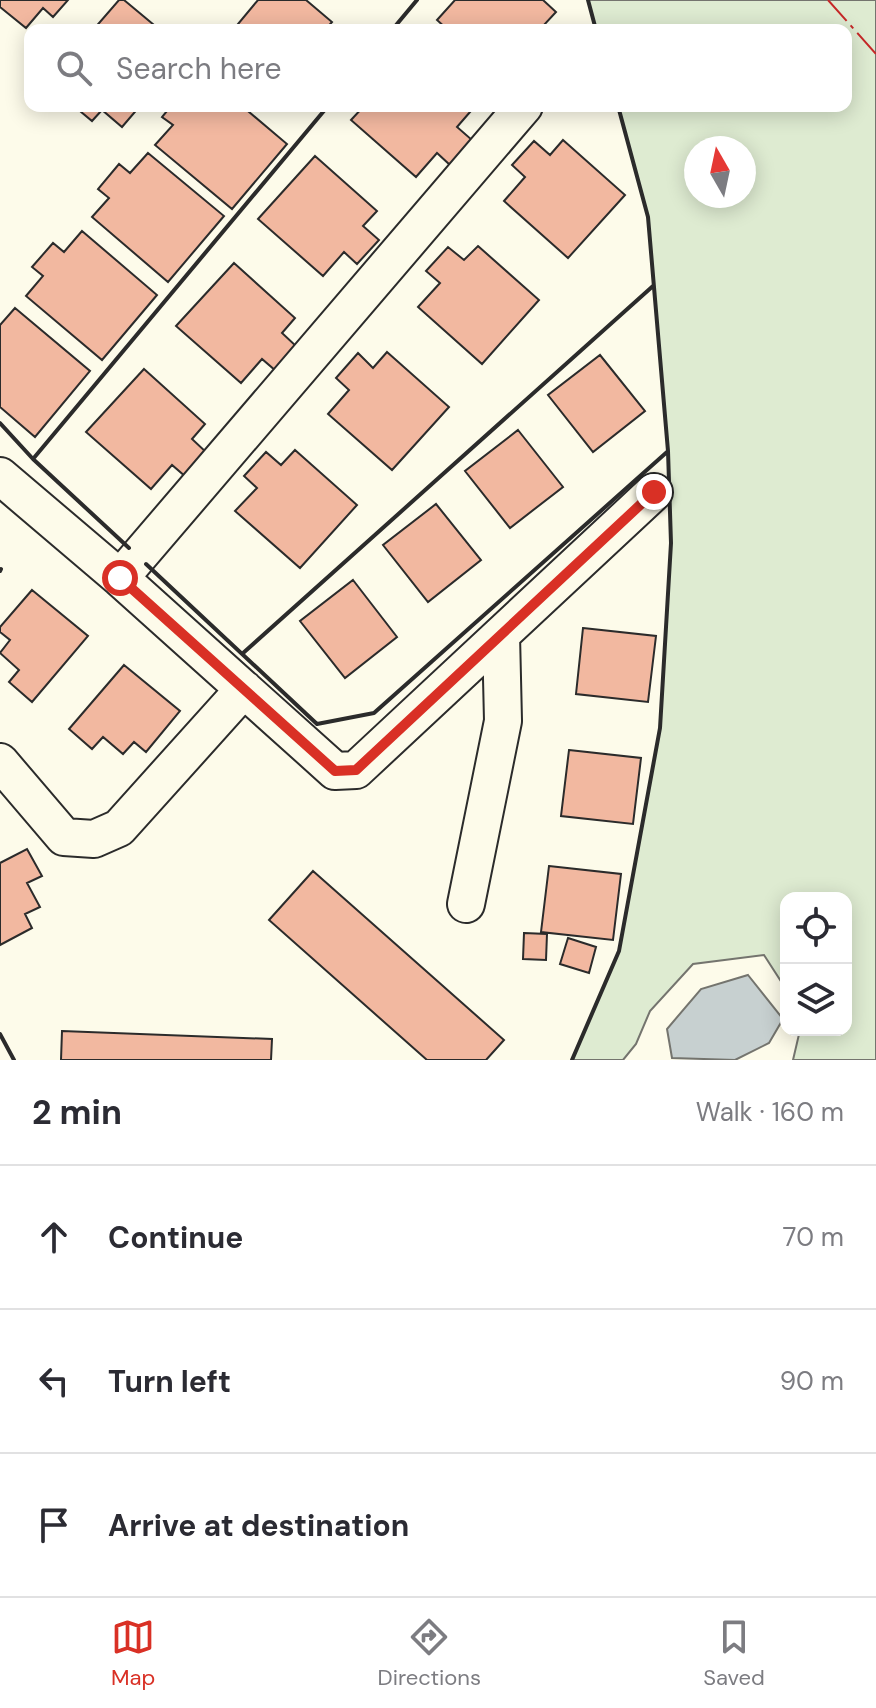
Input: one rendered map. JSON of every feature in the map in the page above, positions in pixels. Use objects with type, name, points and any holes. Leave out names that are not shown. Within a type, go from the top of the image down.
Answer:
[{"type":"street","points":[[120,578],[519,112]]},
{"type":"street","points":[[0,476],[120,578],[335,771],[356,770],[654,492]]},
{"type":"street","points":[[466,904],[503,721],[501,635]]},
{"type":"street","points":[[0,762],[64,837],[94,839],[119,828],[244,689]]},
{"type":"green space","points":[[588,0],[876,0],[876,1060],[793,1060],[799,1036],[852,1036],[852,892],[780,892],[780,980],[764,955],[693,964],[650,1011],[636,1044],[623,1060],[572,1060],[619,951],[660,728],[671,543],[668,451],[648,217],[620,112],[852,112],[852,24],[594,24]]},
{"type":"shaded area","points":[[748,975],[780,1015],[780,1024],[769,1043],[735,1060],[672,1058],[667,1029],[701,989]]},
{"type":"building","points":[[0,0],[68,0],[53,17],[43,8],[24,26],[0,7]]},
{"type":"building","points":[[119,0],[124,0],[153,24],[98,24]]},
{"type":"building","points":[[258,0],[306,0],[332,22],[330,24],[238,24]]},
{"type":"building","points":[[455,0],[543,0],[556,12],[545,24],[441,24],[437,20]]},
{"type":"building","points":[[81,112],[100,112],[92,121]]},
{"type":"building","points":[[104,112],[135,112],[122,127]]},
{"type":"building","points":[[166,112],[249,112],[287,144],[232,209],[155,145],[173,125],[162,117]]},
{"type":"building","points":[[358,112],[470,112],[457,127],[472,140],[450,165],[437,153],[416,177],[351,120]]},
{"type":"building","points":[[563,140],[625,195],[568,258],[504,201],[525,177],[512,165],[534,141],[550,155]]},
{"type":"building","points":[[148,153],[224,216],[168,282],[92,217],[109,198],[98,189],[119,164],[130,173]]},
{"type":"building","points":[[315,156],[377,211],[363,226],[379,240],[357,264],[344,252],[323,276],[258,219]]},
{"type":"building","points":[[82,231],[157,295],[102,360],[26,296],[43,276],[32,267],[53,243],[64,252]]},
{"type":"building","points":[[478,246],[539,300],[482,364],[418,307],[440,283],[426,271],[448,247],[464,260]]},
{"type":"building","points":[[234,263],[295,318],[282,333],[297,347],[276,371],[262,359],[241,383],[176,326]]},
{"type":"building","points":[[15,308],[90,371],[35,437],[0,407],[0,325]]},
{"type":"building","points":[[387,352],[449,407],[392,470],[328,414],[349,390],[336,378],[358,353],[373,368]]},
{"type":"building","points":[[600,355],[645,411],[593,452],[548,395]]},
{"type":"building","points":[[144,369],[205,424],[192,439],[207,453],[186,477],[172,465],[151,489],[86,432]]},
{"type":"building","points":[[518,430],[563,487],[510,528],[465,471]]},
{"type":"building","points":[[295,450],[357,505],[300,568],[235,511],[257,488],[244,476],[266,452],[281,465]]},
{"type":"building","points":[[436,504],[481,560],[428,602],[383,545]]},
{"type":"building","points":[[353,580],[397,637],[345,678],[300,621]]},
{"type":"building","points":[[32,590],[88,636],[32,702],[9,682],[19,670],[0,653],[10,640],[0,632],[0,627]]},
{"type":"building","points":[[583,628],[656,636],[648,702],[576,694]]},
{"type":"building","points":[[124,665],[180,711],[146,752],[134,742],[123,754],[103,737],[92,749],[69,729]]},
{"type":"building","points":[[569,750],[641,758],[633,824],[561,816]]},
{"type":"building","points":[[27,849],[42,876],[27,883],[40,907],[25,914],[32,928],[0,945],[0,863]]},
{"type":"building","points":[[549,866],[621,874],[613,940],[541,932]]},
{"type":"building","points":[[313,871],[504,1040],[486,1060],[427,1060],[269,920]]},
{"type":"building","points":[[524,933],[547,934],[546,960],[523,959]]},
{"type":"building","points":[[568,938],[596,947],[589,973],[560,964]]},
{"type":"building","points":[[62,1031],[272,1039],[271,1060],[61,1060]]},
{"type":"wall","points":[[397,24],[417,0]]},
{"type":"wall","points":[[588,0],[594,24]]},
{"type":"wall","points":[[33,459],[323,112]]},
{"type":"wall","points":[[572,1060],[619,951],[660,728],[671,543],[668,451],[648,217],[620,112]]},
{"type":"wall","points":[[242,654],[653,286]]},
{"type":"wall","points":[[0,423],[33,459],[129,548]]},
{"type":"wall","points":[[146,564],[317,724],[374,713],[667,452]]},
{"type":"wall","points":[[0,1034],[14,1060]]},
{"type":"power","points":[[828,0],[849,24]]},
{"type":"power","points":[[852,27],[876,54]]},
{"type":"route","points":[[120,578],[335,771],[356,770],[654,492]]}]
